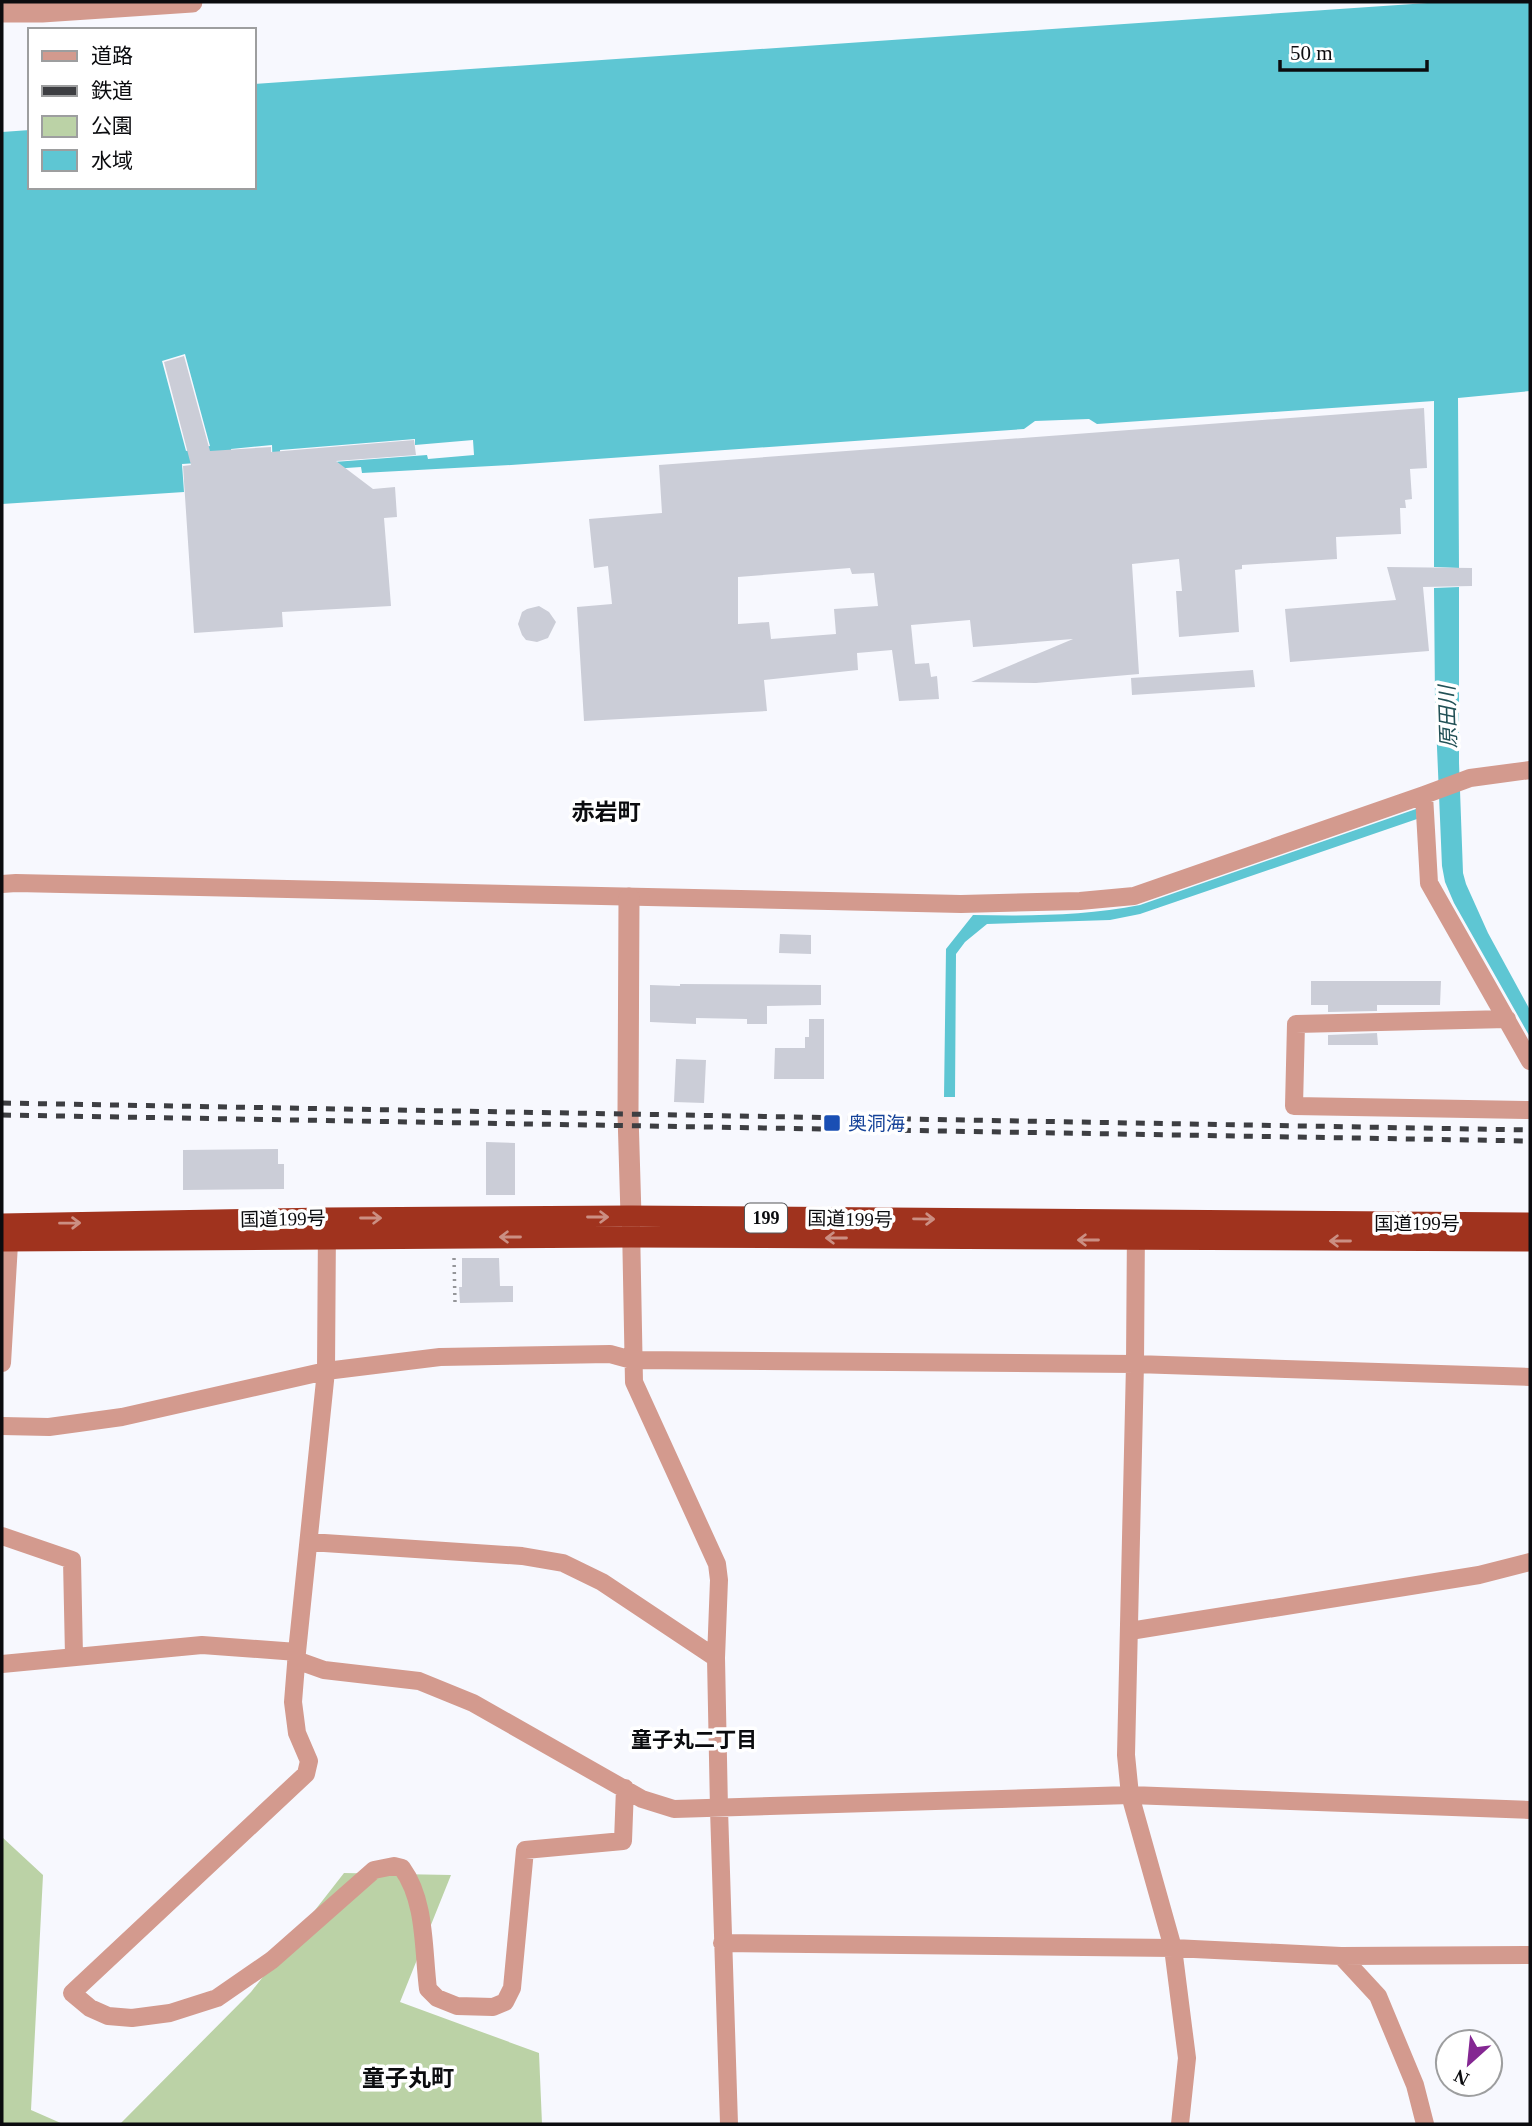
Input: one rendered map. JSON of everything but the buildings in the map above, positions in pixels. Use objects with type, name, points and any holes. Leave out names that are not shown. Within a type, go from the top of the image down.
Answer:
[{"type":"highway","name":"国道199号","points":[[1137,1231],[1530,1223]]},
{"type":"highway","name":"国道199号","points":[[5,1232],[631,1227],[1137,1231],[1530,1241]]},
{"type":"street","points":[[2,12],[42,12],[192,2]]},
{"type":"street","points":[[2,884],[961,904],[1080,901],[1134,896],[1469,778],[1530,770]]},
{"type":"street","points":[[1424,795],[1429,883],[1530,1060]]},
{"type":"street","points":[[629,898],[628,1114],[632,1360],[634,1382],[717,1564],[719,1810],[729,2124]]},
{"type":"street","points":[[1507,1019],[1296,1024],[1294,1106],[1530,1110]]},
{"type":"street","points":[[327,1228],[326,1371],[293,1702],[297,1733],[309,1761],[306,1774],[72,1993],[90,2008],[108,2016],[132,2018],[170,2013],[217,1998],[272,1960],[374,1870],[394,1867],[402,1868],[411,1881],[418,1903],[428,1989],[437,1998],[457,2006],[493,2007],[505,2002],[512,1989],[525,1850],[623,1841],[625,1788]]},
{"type":"street","points":[[1137,1231],[1126,1755],[1130,1795],[1173,1948],[1187,2058],[1180,2124]]},
{"type":"street","points":[[2,1363],[5,1232]]},
{"type":"street","points":[[2,1426],[49,1427],[122,1417],[326,1371],[440,1357],[610,1354],[632,1360],[1135,1364],[1530,1377]]},
{"type":"street","points":[[2,1536],[72,1560],[74,1656]]},
{"type":"street","points":[[309,1542],[522,1556],[564,1563],[602,1582],[716,1658]]},
{"type":"street","points":[[1130,1631],[1479,1575],[1530,1562]]},
{"type":"street","points":[[2,1664],[202,1645],[296,1656],[324,1670],[419,1681],[473,1703],[642,1800],[674,1809],[719,1810],[1130,1795],[1530,1810]]},
{"type":"street","points":[[722,1943],[1173,1948],[1341,1956],[1530,1955]]},
{"type":"street","points":[[1341,1956],[1378,1996],[1415,2085],[1425,2124]]},
{"type":"path","points":[[454,1258],[454,1303]]},
{"type":"green space","points":[[2,1837],[43,1875],[31,2110],[63,2124],[2,2124]]},
{"type":"green space","points":[[344,1873],[451,1875],[400,2002],[539,2053],[542,2124],[120,2124],[251,1992]]},
{"type":"water","points":[[1442,2],[1530,2],[1530,391],[1458,398],[1459,568],[1434,567],[1434,401],[1097,424],[1089,419],[1035,421],[1024,429],[362,473],[361,467],[273,473],[272,445],[231,449],[233,480],[229,461],[182,464],[184,492],[2,504],[2,132],[28,130],[28,189],[256,189],[256,84]],"holes":[[[185,354],[210,446],[186,451],[162,361]],[[415,439],[415,445],[473,440],[474,455],[428,459],[427,455],[281,466],[280,450]]]},
{"type":"water","name":"原田川","points":[[1459,587],[1459,763],[1463,873],[1488,933],[1530,1010],[1530,1037],[1454,903],[1442,866],[1435,700],[1434,588]]},
{"type":"water","points":[[1416,809],[1417,819],[1140,914],[1110,920],[987,924],[965,942],[956,954],[955,1097],[944,1097],[946,949],[973,915],[1077,913],[1140,905]]},
{"type":"railway","points":[[2,1103],[1530,1130]]},
{"type":"railway","points":[[2,1115],[1530,1141]]},
{"type":"place","name":"奥洞海","points":[[832,1123]]},
{"type":"district","name":"赤岩町","points":[[606,812]]},
{"type":"district","name":"童子丸二丁目","points":[[694,1740]]},
{"type":"district","name":"童子丸町","points":[[408,2078]]}]
